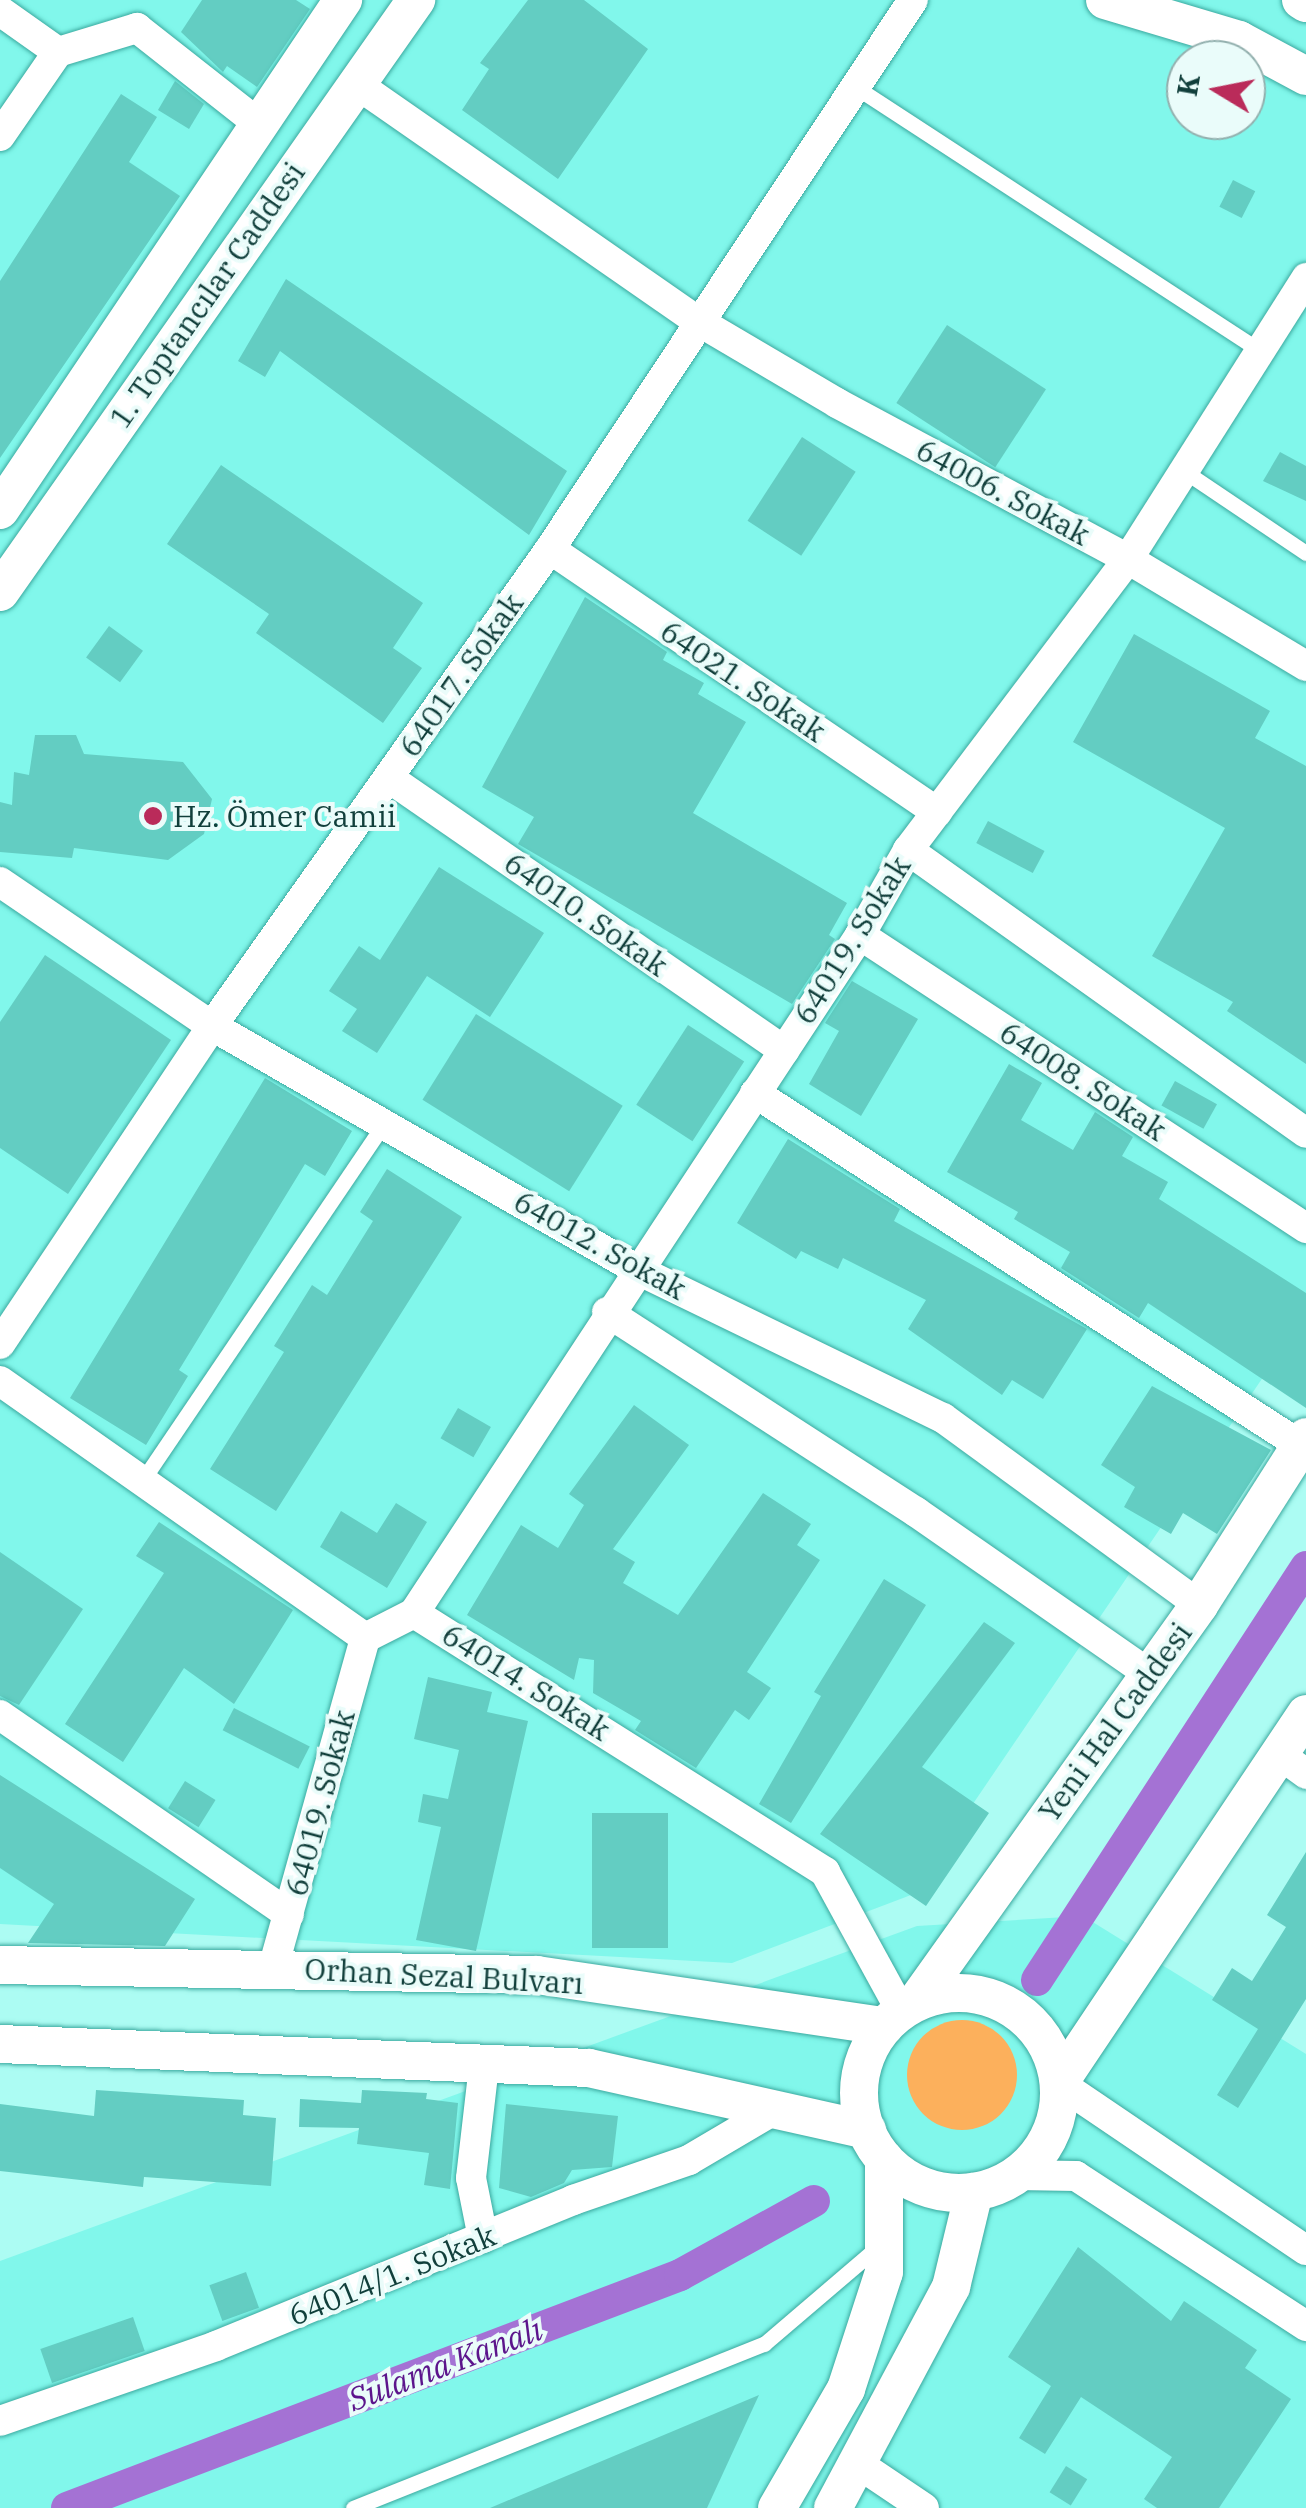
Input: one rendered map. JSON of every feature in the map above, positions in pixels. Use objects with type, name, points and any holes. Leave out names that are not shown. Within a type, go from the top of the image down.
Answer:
[{"type":"street","name":"1. Toptancılar Caddesi","points":[[0,510],[343,0]]},
{"type":"street","name":"1. Toptancılar Caddesi","points":[[0,592],[416,0]]},
{"type":"street","name":"64017. Sokak","points":[[0,1344],[212,1026],[550,550],[698,320],[913,0]]},
{"type":"street","points":[[1105,0],[1239,40],[1306,76]]},
{"type":"street","points":[[0,11],[58,52]]},
{"type":"street","points":[[0,136],[58,52],[137,28],[260,124]]},
{"type":"street","name":"64006. Sokak","points":[[355,83],[698,320],[837,404],[1128,559],[1306,666]]},
{"type":"street","name":"64019. Sokak","points":[[414,1614],[607,1312],[640,1271],[860,934],[908,850],[1128,559],[1306,278]]},
{"type":"street","name":"64021. Sokak","points":[[550,550],[936,812]]},
{"type":"street","name":"64010. Sokak","points":[[389,778],[784,1050]]},
{"type":"street","points":[[908,850],[1306,1133]]},
{"type":"street","name":"64012. Sokak","points":[[0,882],[212,1026],[640,1271],[943,1418],[1199,1605]]},
{"type":"street","name":"64008. Sokak","points":[[860,934],[1306,1228]]},
{"type":"street","points":[[756,1093],[1303,1441]]},
{"type":"street","points":[[607,1312],[916,1512],[1149,1674]]},
{"type":"street","points":[[0,1380],[365,1638]]},
{"type":"street","name":"Yeni Hal Caddesi","points":[[901,2013],[1199,1605],[1303,1441]]},
{"type":"street","name":"64014. Sokak","points":[[365,1638],[414,1614],[825,1872],[901,2013]]},
{"type":"street","name":"64019. Sokak","points":[[273,1968],[365,1638]]},
{"type":"street","points":[[1016,2175],[1050,2135],[1059,2083],[1294,1766],[1306,1714]]},
{"type":"street","points":[[0,1715],[289,1914]]},
{"type":"street","name":"Orhan Sezal Bulvarı","points":[[0,1965],[536,1975],[901,2013],[947,1993],[1009,2005],[1042,2038],[1059,2083]]},
{"type":"street","points":[[778,2508],[846,2389],[884,2272],[876,2144],[862,2070],[901,2013]]},
{"type":"street","points":[[0,2044],[589,2068],[774,2110],[876,2144],[910,2180],[941,2191],[974,2192],[1016,2175],[1076,2176],[1306,2326]]},
{"type":"street","points":[[483,2238],[471,2178],[484,2065]]},
{"type":"street","points":[[1059,2083],[1306,2250]]},
{"type":"street","name":"64014/1. Sokak","points":[[0,2422],[216,2346],[483,2238],[690,2160],[774,2110]]},
{"type":"street","points":[[833,2508],[860,2465],[951,2286],[974,2192]]},
{"type":"street","points":[[860,2465],[924,2508]]},
{"type":"lane","points":[[854,86],[1260,351]]},
{"type":"lane","points":[[1184,471],[1306,552]]},
{"type":"lane","points":[[142,1481],[384,1124]]},
{"type":"lane","points":[[354,2508],[764,2344],[884,2243]]},
{"type":"shaded area","points":[[0,0],[1306,0],[1306,1314],[911,1895],[732,1963],[0,1924]]},
{"type":"shaded area","points":[[1083,1916],[1306,2054],[1306,2508],[0,2508],[0,2261],[917,1926]]},
{"type":"shaded area","points":[[962,2020],[983,2024],[1001,2036],[1013,2054],[1017,2075],[1013,2096],[1001,2114],[983,2126],[962,2130],[941,2126],[923,2114],[911,2096],[907,2075],[911,2054],[923,2036],[941,2024]]},
{"type":"building","points":[[202,0],[296,0],[310,9],[257,87],[227,66],[223,72],[181,32]]},
{"type":"building","points":[[528,0],[584,0],[648,49],[558,179],[462,110],[489,69],[480,63]]},
{"type":"building","points":[[175,81],[204,104],[189,129],[158,110]]},
{"type":"building","points":[[121,94],[157,117],[129,162],[180,196],[0,458],[0,281]]},
{"type":"building","points":[[1233,180],[1255,191],[1242,218],[1219,207]]},
{"type":"building","points":[[286,279],[567,471],[529,535],[280,351],[265,377],[238,361]]},
{"type":"building","points":[[947,325],[1046,389],[995,467],[896,403]]},
{"type":"building","points":[[802,437],[856,472],[801,556],[748,521]]},
{"type":"building","points":[[1280,452],[1306,466],[1306,501],[1263,481]]},
{"type":"building","points":[[221,465],[423,603],[393,648],[422,668],[383,723],[256,633],[269,614],[167,544]]},
{"type":"building","points":[[585,597],[667,652],[663,660],[704,683],[698,694],[746,722],[693,813],[847,903],[829,935],[835,939],[792,1004],[518,844],[534,817],[482,787]]},
{"type":"building","points":[[109,626],[143,651],[120,682],[86,658]]},
{"type":"building","points":[[1134,634],[1270,711],[1255,738],[1306,766],[1306,1064],[1227,1011],[1233,1002],[1152,956],[1225,828],[1073,742]]},
{"type":"building","points":[[35,735],[76,735],[84,754],[183,762],[212,799],[204,834],[168,860],[74,848],[72,858],[0,852],[0,802],[12,805],[14,772],[29,775]]},
{"type":"building","points":[[988,821],[1045,851],[1033,873],[976,843]]},
{"type":"building","points":[[439,867],[544,933],[490,1017],[427,976],[377,1053],[342,1031],[357,1009],[329,991],[359,946],[380,960]]},
{"type":"building","points":[[45,955],[171,1040],[68,1194],[0,1148],[0,1022]]},
{"type":"building","points":[[852,981],[918,1019],[861,1116],[809,1084],[839,1031],[825,1023]]},
{"type":"building","points":[[476,1014],[623,1106],[569,1191],[422,1100]]},
{"type":"building","points":[[688,1025],[744,1061],[692,1141],[636,1105]]},
{"type":"building","points":[[1009,1064],[1042,1083],[1021,1120],[1073,1150],[1095,1112],[1133,1137],[1122,1156],[1168,1182],[1159,1199],[1306,1293],[1306,1408],[1148,1303],[1139,1318],[1061,1268],[1070,1252],[1014,1219],[1018,1212],[947,1172]]},
{"type":"building","points":[[265,1078],[352,1131],[325,1176],[305,1164],[179,1370],[188,1376],[146,1445],[70,1398]]},
{"type":"building","points":[[1175,1081],[1217,1104],[1203,1129],[1161,1105]]},
{"type":"building","points":[[788,1139],[900,1209],[894,1221],[1087,1329],[1043,1399],[1012,1380],[1002,1395],[908,1329],[926,1300],[843,1258],[838,1269],[801,1251],[796,1259],[737,1223]]},
{"type":"building","points":[[387,1169],[462,1217],[276,1511],[210,1469],[284,1352],[274,1346],[312,1285],[327,1295],[373,1221],[360,1212]]},
{"type":"building","points":[[1152,1386],[1271,1450],[1217,1534],[1183,1513],[1171,1534],[1124,1507],[1135,1487],[1101,1465]]},
{"type":"building","points":[[634,1405],[689,1445],[613,1549],[635,1562],[623,1583],[678,1615],[763,1493],[811,1524],[797,1545],[820,1560],[747,1672],[771,1688],[749,1720],[735,1710],[696,1768],[635,1730],[641,1721],[593,1693],[594,1660],[579,1658],[574,1680],[467,1615],[521,1525],[558,1548],[584,1505],[569,1494]]},
{"type":"building","points":[[458,1408],[491,1427],[473,1457],[440,1438]]},
{"type":"building","points":[[396,1503],[427,1522],[387,1588],[320,1547],[341,1511],[377,1533]]},
{"type":"building","points":[[159,1522],[293,1610],[234,1704],[184,1668],[123,1762],[65,1724],[164,1573],[136,1556]]},
{"type":"building","points":[[0,1552],[83,1609],[19,1705],[0,1696]]},
{"type":"building","points":[[884,1579],[926,1605],[791,1823],[759,1804],[821,1696],[814,1692]]},
{"type":"building","points":[[984,1622],[1015,1643],[922,1767],[989,1813],[926,1906],[820,1834]]},
{"type":"building","points":[[428,1677],[492,1692],[487,1712],[528,1721],[476,1951],[416,1940],[441,1827],[418,1822],[423,1794],[448,1799],[459,1750],[414,1739]]},
{"type":"building","points":[[234,1708],[310,1747],[298,1769],[223,1730]]},
{"type":"building","points":[[0,1775],[195,1899],[165,1946],[28,1943],[54,1904],[0,1868]]},
{"type":"building","points":[[185,1781],[216,1800],[199,1827],[168,1808]]},
{"type":"building","points":[[592,1813],[668,1813],[668,1948],[592,1948]]},
{"type":"building","points":[[1306,1852],[1306,1999],[1238,2108],[1217,2095],[1258,2029],[1212,2000],[1232,1968],[1252,1981],[1286,1927],[1267,1915]]},
{"type":"building","points":[[96,2090],[244,2100],[243,2115],[276,2118],[271,2186],[144,2177],[143,2187],[0,2171],[0,2104],[94,2116]]},
{"type":"building","points":[[362,2090],[427,2093],[426,2099],[458,2103],[450,2189],[424,2185],[429,2153],[357,2144],[359,2128],[299,2127],[300,2099],[361,2103]]},
{"type":"building","points":[[506,2104],[618,2116],[612,2167],[572,2170],[564,2183],[531,2197],[499,2188]]},
{"type":"building","points":[[1078,2247],[1171,2321],[1184,2301],[1257,2350],[1245,2368],[1291,2399],[1219,2508],[1157,2508],[1144,2499],[1172,2457],[1081,2397],[1045,2454],[1019,2438],[1051,2386],[1008,2357]]},
{"type":"building","points":[[246,2272],[259,2308],[222,2321],[209,2285]]},
{"type":"building","points":[[133,2317],[145,2351],[52,2383],[40,2349]]},
{"type":"building","points":[[759,2395],[707,2508],[490,2508]]},
{"type":"building","points":[[1066,2466],[1087,2479],[1071,2506],[1050,2492]]},
{"type":"waterway","points":[[1037,1980],[1306,1567]]},
{"type":"waterway","name":"Sulama Kanalı","points":[[67,2508],[680,2275],[814,2201]]},
{"type":"place","name":"Hz. Ömer Camii","points":[[153,816]]}]
